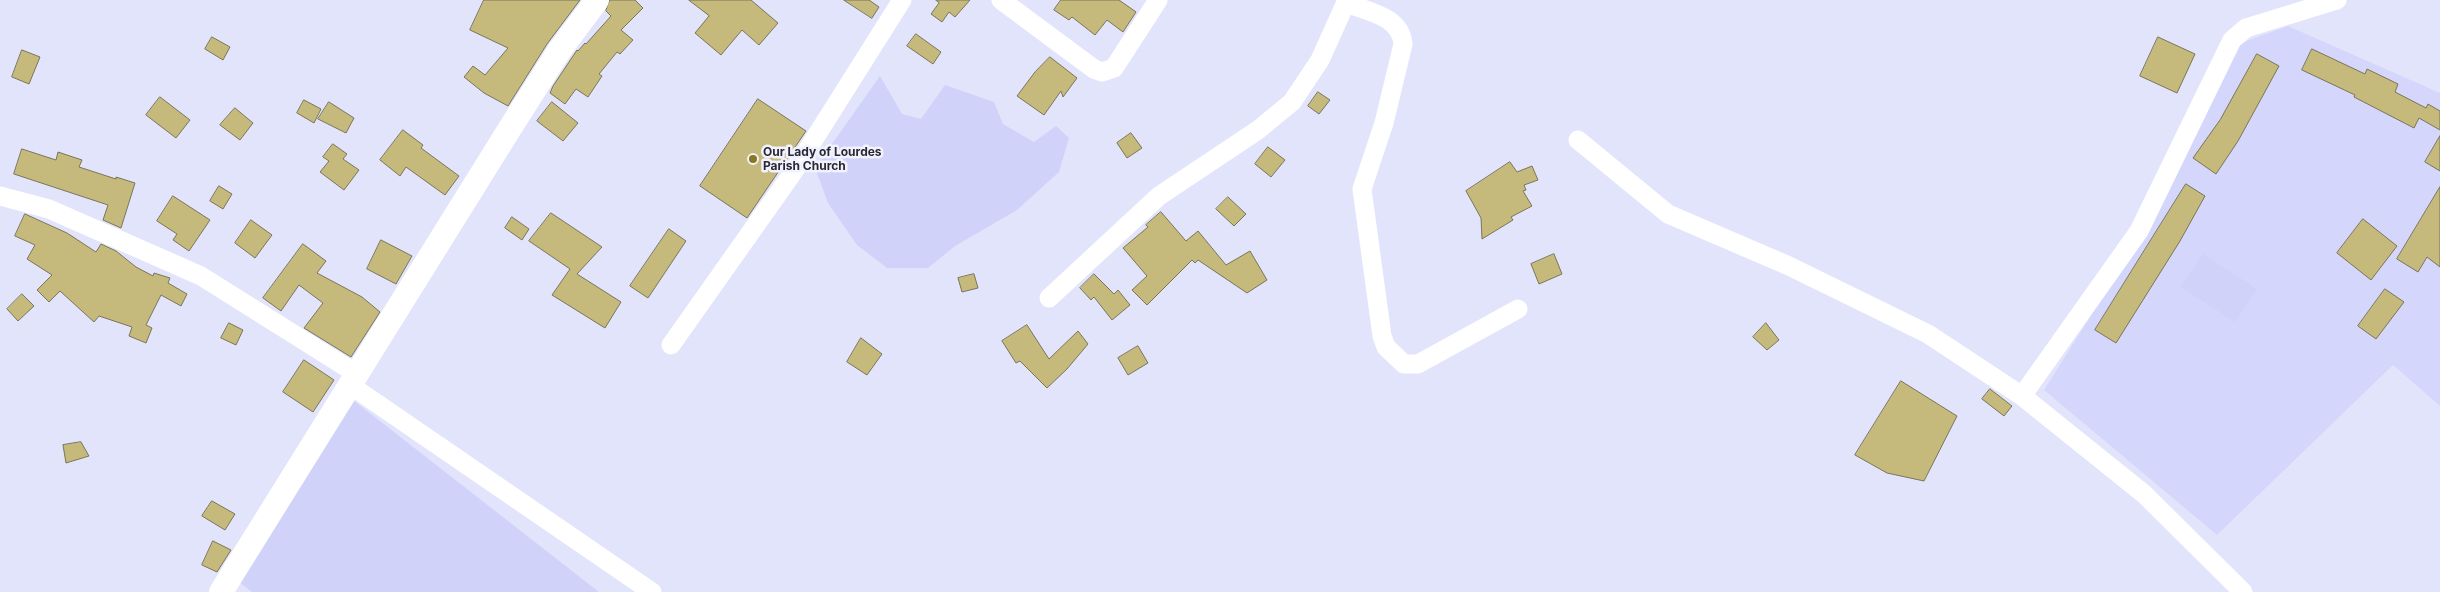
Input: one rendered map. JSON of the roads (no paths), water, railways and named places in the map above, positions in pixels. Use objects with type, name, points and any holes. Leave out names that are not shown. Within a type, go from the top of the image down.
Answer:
[{"type":"street","points":[[220,592],[559,51],[597,0]]},
{"type":"street","points":[[671,345],[794,171],[902,0]]},
{"type":"street","points":[[1001,0],[1094,69],[1102,72],[1114,68],[1158,0]]},
{"type":"street","points":[[2022,396],[2139,231],[2232,40],[2246,28],[2337,0]]},
{"type":"street","points":[[1049,298],[1159,196],[1258,130],[1292,102],[1320,60],[1347,2],[1394,22],[1403,35],[1404,44],[1384,123],[1362,189],[1382,336],[1386,347],[1404,364],[1418,364],[1518,309]]},
{"type":"street","points":[[1578,140],[1668,214],[1788,266],[1928,334],[2022,396],[2144,494],[2243,592]]},
{"type":"street","points":[[0,196],[49,209],[200,276],[354,379],[652,592]]},
{"type":"place","name":"Our Lady of Lourdes Parish Church","points":[[753,159]]}]
